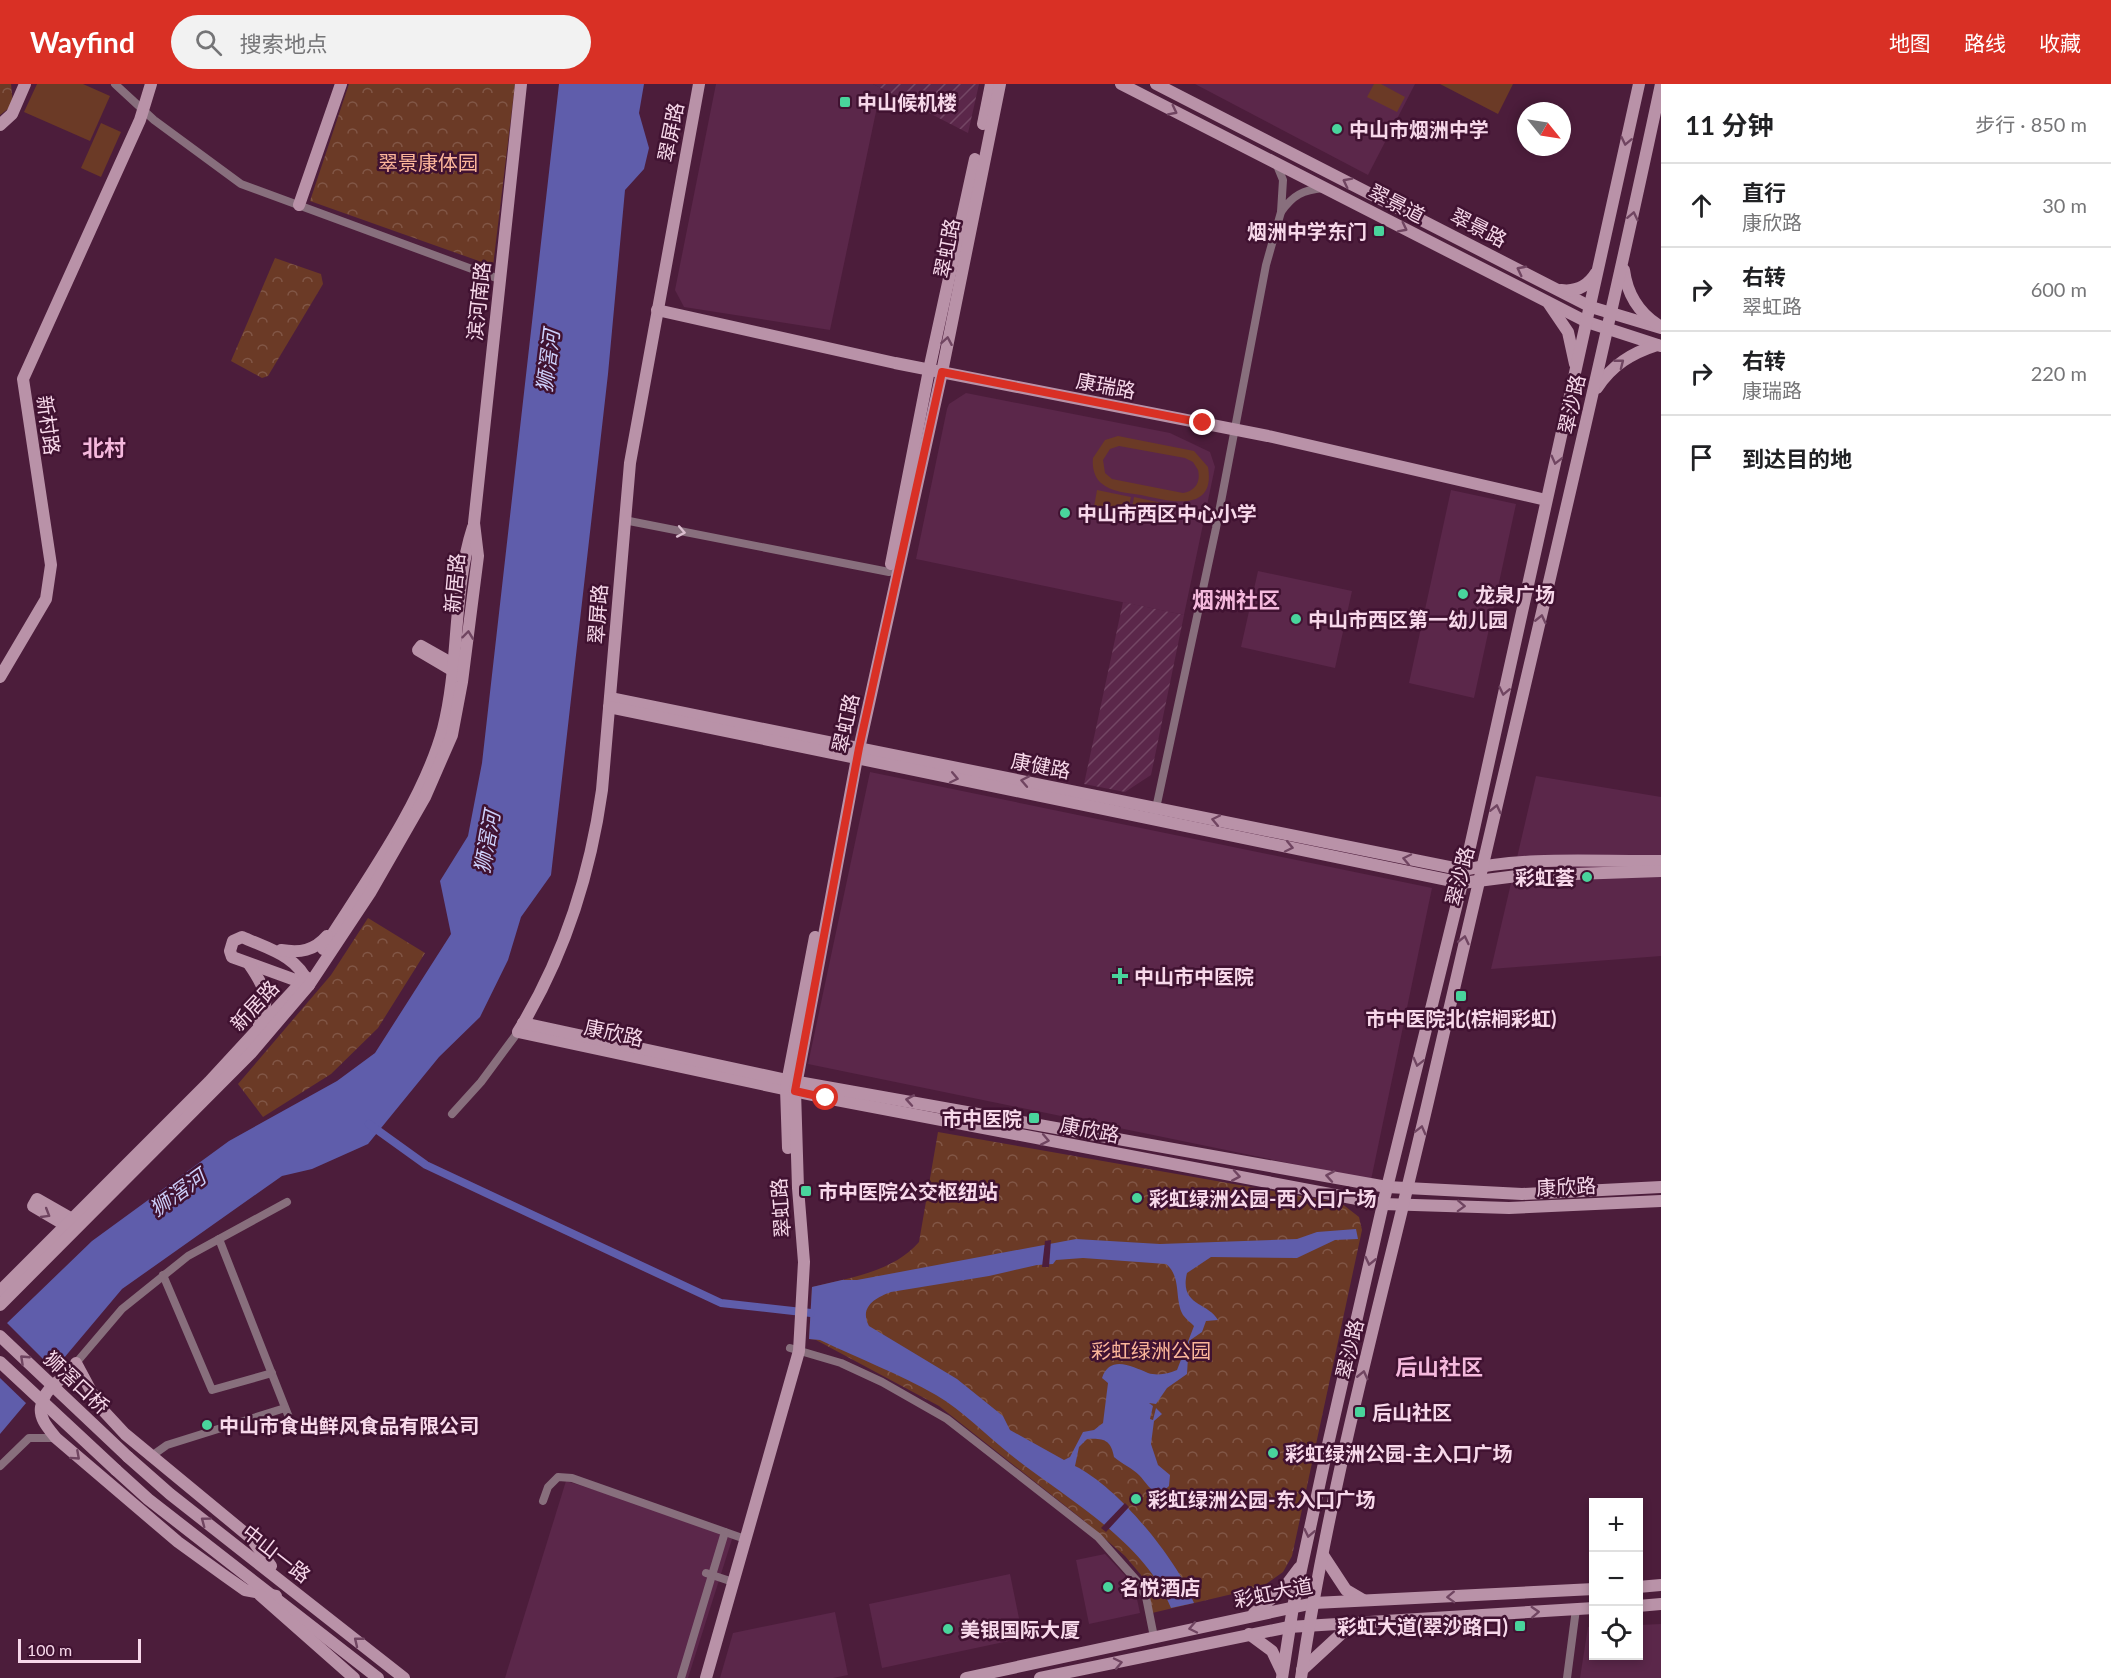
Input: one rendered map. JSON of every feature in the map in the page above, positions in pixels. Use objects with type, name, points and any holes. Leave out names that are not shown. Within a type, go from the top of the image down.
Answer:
[{"type":"main road","points":[[0,125],[12,114],[25,84]]},
{"type":"main road","name":"新村路","points":[[0,677],[46,599],[51,565],[23,379],[140,120],[142,107],[151,84]]},
{"type":"main road","points":[[299,206],[341,84]]},
{"type":"main road","name":"滨河南路","points":[[474,523],[521,84]]},
{"type":"main road","name":"翠屏路","points":[[521,1028],[563,944],[588,868],[602,790],[624,520],[633,444],[699,84]]},
{"type":"main road","name":"翠虹路","points":[[855,752],[935,371],[991,84]]},
{"type":"main road","name":"翠虹路","points":[[706,1678],[791,1377],[800,1287],[791,1085],[890,572],[1000,84]]},
{"type":"main road","name":"翠景道","points":[[1121,84],[1587,322],[1659,345]]},
{"type":"main road","name":"翠景路","points":[[1156,84],[1591,307],[1661,328]]},
{"type":"main road","name":"翠沙路","points":[[1282,1676],[1293,1607],[1383,1204],[1463,876],[1546,500],[1564,431],[1639,84]]},
{"type":"main road","name":"翠沙路","points":[[1302,1674],[1308,1624],[1323,1555],[1403,1204],[1584,437],[1661,84]]},
{"type":"main road","points":[[1604,240],[1626,249]]},
{"type":"main road","points":[[1623,263],[1630,294],[1639,308],[1661,328]]},
{"type":"main road","points":[[1556,288],[1570,291],[1584,286],[1598,269]]},
{"type":"main road","points":[[1546,301],[1568,332],[1574,357],[1574,382]]},
{"type":"main road","name":"康瑞路","points":[[657,310],[935,371],[1235,430],[1546,500]]},
{"type":"main road","points":[[1593,394],[1602,380],[1620,362],[1641,350],[1659,345]]},
{"type":"main road","points":[[1564,431],[1584,437]]},
{"type":"main road","name":"新居路","points":[[0,1291],[21,1276],[251,1053],[370,893],[425,797],[452,735],[458,670],[463,558],[474,523]]},
{"type":"main road","name":"新居路","points":[[73,1225],[306,982],[413,801],[434,754],[458,670]]},
{"type":"main road","name":"康健路","points":[[609,703],[1463,876]]},
{"type":"main road","points":[[1463,876],[1479,881],[1661,861]]},
{"type":"main road","points":[[1463,876],[1482,866],[1617,867],[1661,871]]},
{"type":"main road","points":[[264,946],[297,953],[311,949],[322,941],[344,916]]},
{"type":"main road","points":[[242,937],[288,957],[306,982],[232,957],[230,951],[233,941],[242,937]]},
{"type":"main road","points":[[250,964],[261,958],[264,946]]},
{"type":"main road","points":[[250,964],[266,992],[266,1005],[255,1034]]},
{"type":"main road","name":"康欣路","points":[[521,1028],[791,1085],[1383,1204],[1509,1208],[1661,1201]]},
{"type":"main road","name":"康欣路","points":[[791,1085],[1387,1187],[1522,1194],[1661,1187]]},
{"type":"main road","points":[[0,1281],[21,1276]]},
{"type":"main road","points":[[0,1300],[21,1276]]},
{"type":"main road","name":"新居路","points":[[0,1305],[21,1276]]},
{"type":"main road","name":"狮滘口桥","points":[[0,1336],[128,1457]]},
{"type":"main road","name":"狮滘口桥","points":[[0,1362],[116,1470]]},
{"type":"main road","points":[[76,1364],[99,1406],[150,1457],[251,1538],[280,1580]]},
{"type":"main road","points":[[83,1377],[77,1374],[67,1375],[48,1393],[41,1408],[44,1421],[56,1438],[178,1542],[245,1590],[276,1596]]},
{"type":"main road","name":"中山一路","points":[[128,1457],[170,1494],[404,1678]]},
{"type":"main road","name":"中山一路","points":[[116,1470],[378,1678]]},
{"type":"main road","points":[[183,1525],[354,1678]]},
{"type":"main road","points":[[1323,1555],[1346,1590],[1364,1600]]},
{"type":"main road","points":[[1250,1616],[1284,1588],[1303,1563]]},
{"type":"main road","points":[[1643,1587],[1661,1585]]},
{"type":"main road","name":"彩虹大道","points":[[966,1678],[1314,1603],[1589,1589]]},
{"type":"main road","points":[[1643,1606],[1661,1604]]},
{"type":"main road","name":"彩虹大道","points":[[1040,1678],[1249,1634],[1308,1624],[1589,1608]]},
{"type":"main road","points":[[1302,1674],[1341,1634],[1362,1622]]},
{"type":"main road","points":[[1249,1634],[1272,1651],[1282,1676]]},
{"type":"street","points":[[115,84],[154,120],[241,184],[499,279]]},
{"type":"street","points":[[1155,813],[1235,430],[1266,264],[1281,212],[1282,180],[1276,163]]},
{"type":"street","points":[[1281,212],[1294,196],[1310,189],[1325,188]]},
{"type":"street","points":[[624,520],[890,572]]},
{"type":"street","name":"翠屏路","points":[[452,1114],[488,1073],[521,1028]]},
{"type":"street","points":[[76,1364],[122,1309],[163,1275],[188,1256],[286,1202]]},
{"type":"street","points":[[219,1239],[292,1425]]},
{"type":"street","points":[[163,1275],[212,1390],[272,1373]]},
{"type":"street","points":[[795,1344],[862,1373],[947,1419],[1098,1537],[1126,1566],[1146,1597],[1154,1637]]},
{"type":"street","points":[[150,1457],[167,1445],[285,1407]]},
{"type":"street","points":[[0,1466],[29,1438],[56,1438]]},
{"type":"street","points":[[543,1501],[548,1487],[558,1477],[572,1478],[745,1539]]},
{"type":"street","points":[[681,1678],[710,1574],[725,1532]]},
{"type":"street","points":[[710,1574],[733,1582]]},
{"type":"street","points":[[1567,1678],[1576,1609]]},
{"type":"shaded area","points":[[716,84],[873,84],[881,88],[830,330],[684,307],[675,290]]},
{"type":"shaded area","points":[[873,84],[979,84],[968,133]]},
{"type":"shaded area","name":"中山市烟洲中学","points":[[1195,84],[1415,84],[1368,175]]},
{"type":"shaded area","name":"中山市西区中心小学","points":[[966,393],[1170,433],[1210,452],[1215,467],[1184,615],[916,559],[947,409],[949,404]]},
{"type":"shaded area","name":"龙泉广场","points":[[1451,490],[1516,504],[1474,698],[1409,683]]},
{"type":"shaded area","name":"中山市西区第一幼儿园","points":[[1258,571],[1352,591],[1335,668],[1241,647]]},
{"type":"shaded area","points":[[1123,602],[1184,615],[1151,775],[1125,792],[1084,784]]},
{"type":"shaded area","name":"中山市中医院","points":[[870,772],[1432,888],[1371,1180],[808,1064]]},
{"type":"shaded area","name":"彩虹荟","points":[[1536,776],[1661,797],[1661,956],[1491,969]]},
{"type":"shaded area","points":[[566,1481],[734,1533],[688,1678],[505,1678]]},
{"type":"shaded area","name":"名悦酒店","points":[[1105,1554],[1134,1585],[1140,1613],[1089,1624],[1076,1560]]},
{"type":"shaded area","name":"美银国际大厦","points":[[1010,1574],[1023,1638],[882,1668],[869,1604]]},
{"type":"shaded area","points":[[835,1612],[848,1675],[833,1678],[720,1678],[733,1633]]},
{"type":"shaded area","points":[[1661,1624],[1661,1678],[1580,1678],[1588,1627],[1589,1660],[1643,1660],[1643,1625]]},
{"type":"green space","points":[[0,84],[11,84],[13,105],[0,115]]},
{"type":"green space","points":[[37,84],[83,84],[110,96],[90,141],[24,112]]},
{"type":"green space","name":"翠景康体园","points":[[349,84],[515,84],[493,266],[310,201]]},
{"type":"green space","points":[[1374,84],[1381,84],[1405,97],[1397,112],[1367,97]]},
{"type":"green space","points":[[1440,84],[1513,84],[1498,114]]},
{"type":"green space","points":[[101,123],[121,132],[101,177],[81,168]]},
{"type":"green space","points":[[275,258],[321,274],[323,284],[268,376],[262,378],[231,361]]},
{"type":"green space","points":[[1118,436],[1194,451],[1208,467],[1209,482],[1205,492],[1188,501],[1176,501],[1120,492],[1105,486],[1095,475],[1093,458],[1105,440]],"holes":[[[1119,446],[1185,458],[1193,462],[1198,470],[1199,478],[1194,488],[1183,493],[1112,479],[1105,473],[1103,460],[1110,449]]]},
{"type":"green space","points":[[1097,490],[1131,497],[1127,514],[1094,507]]},
{"type":"green space","points":[[1134,497],[1167,504],[1164,521],[1131,514]]},
{"type":"green space","points":[[368,918],[425,953],[378,1028],[331,1074],[263,1117],[238,1084],[331,975]]},
{"type":"green space","name":"彩虹绿洲公园","points":[[938,1132],[1341,1203],[1359,1217],[1362,1230],[1292,1556],[1283,1572],[1262,1587],[1152,1613],[1149,1594],[1141,1575],[1125,1556],[1082,1519],[939,1406],[816,1340],[809,1339],[812,1287],[855,1277],[883,1267],[897,1260],[919,1242]]},
{"type":"water","name":"狮滘河","points":[[559,84],[644,84],[639,113],[649,148],[644,169],[625,190],[608,374],[551,875],[521,917],[508,960],[480,1017],[439,1057],[368,1144],[312,1169],[282,1176],[122,1289],[0,1434],[0,1332],[6,1324],[92,1241],[229,1141],[337,1081],[375,1053],[451,934],[440,881],[468,836],[482,763]]},
{"type":"water","points":[[1356,1229],[1358,1239],[1335,1240],[1297,1258],[1211,1257],[1187,1273],[1187,1292],[1218,1320],[1206,1321],[1202,1332],[1189,1341],[1187,1374],[1167,1388],[1156,1404],[1149,1403],[1153,1406],[1150,1419],[1153,1420],[1156,1408],[1162,1414],[1154,1421],[1151,1444],[1158,1465],[1170,1475],[1169,1486],[1159,1492],[1152,1490],[1136,1473],[1114,1457],[1106,1441],[1087,1439],[1079,1447],[1075,1466],[1092,1476],[1127,1507],[1160,1546],[1186,1585],[1194,1603],[1171,1608],[1159,1584],[1143,1562],[1123,1541],[1102,1522],[1011,1455],[956,1408],[893,1373],[820,1340],[809,1339],[812,1287],[842,1280],[857,1280],[1076,1239],[1160,1244],[1297,1239],[1317,1232]],"holes":[[[1083,1258],[1166,1264],[1174,1275],[1180,1309],[1194,1326],[1177,1370],[1155,1374],[1122,1364],[1110,1366],[1102,1378],[1108,1383],[1103,1423],[1094,1430],[1083,1432],[1070,1457],[1064,1460],[1010,1430],[1003,1416],[957,1379],[869,1326],[866,1319],[867,1308],[870,1304],[891,1292],[1053,1264],[1056,1260]]]},
{"type":"pier","points":[[1051,1240],[1049,1267],[1042,1267],[1045,1241]]},
{"type":"pier","points":[[5,1321],[56,1372],[28,1405],[0,1378],[0,1327]]},
{"type":"pier","points":[[1125,1503],[1129,1507],[1106,1532],[1101,1528]]},
{"type":"waterway","points":[[369,1124],[426,1165],[721,1303],[811,1313]]},
{"type":"place","name":"中山候机楼","points":[[845,102]]},
{"type":"place","name":"中山市烟洲中学","points":[[1337,129]]},
{"type":"place","name":"烟洲中学东门","points":[[1379,231]]},
{"type":"place","name":"中山市西区中心小学","points":[[1065,513]]},
{"type":"place","name":"龙泉广场","points":[[1463,594]]},
{"type":"place","name":"中山市西区第一幼儿园","points":[[1296,619]]},
{"type":"place","name":"彩虹荟","points":[[1587,877]]},
{"type":"place","name":"中山市中医院","points":[[1120,976]]},
{"type":"place","name":"市中医院北(棕榈彩虹)","points":[[1461,996]]},
{"type":"place","name":"市中医院","points":[[1034,1118]]},
{"type":"place","name":"市中医院公交枢纽站","points":[[806,1191]]},
{"type":"place","name":"彩虹绿洲公园-西入口广场","points":[[1137,1198]]},
{"type":"place","name":"后山社区","points":[[1360,1412]]},
{"type":"place","name":"中山市食出鲜风食品有限公司","points":[[207,1425]]},
{"type":"place","name":"彩虹绿洲公园-主入口广场","points":[[1273,1453]]},
{"type":"place","name":"彩虹绿洲公园-东入口广场","points":[[1136,1499]]},
{"type":"place","name":"名悦酒店","points":[[1108,1587]]},
{"type":"place","name":"彩虹大道(翠沙路口)","points":[[1520,1626]]},
{"type":"place","name":"美银国际大厦","points":[[948,1629]]},
{"type":"district","name":"北村","points":[[104,447]]},
{"type":"district","name":"烟洲社区","points":[[1236,599]]},
{"type":"district","name":"后山社区","points":[[1439,1366]]},
{"type":"route","points":[[826,1098],[795,1091],[859,748],[942,372],[1203,423]]}]
